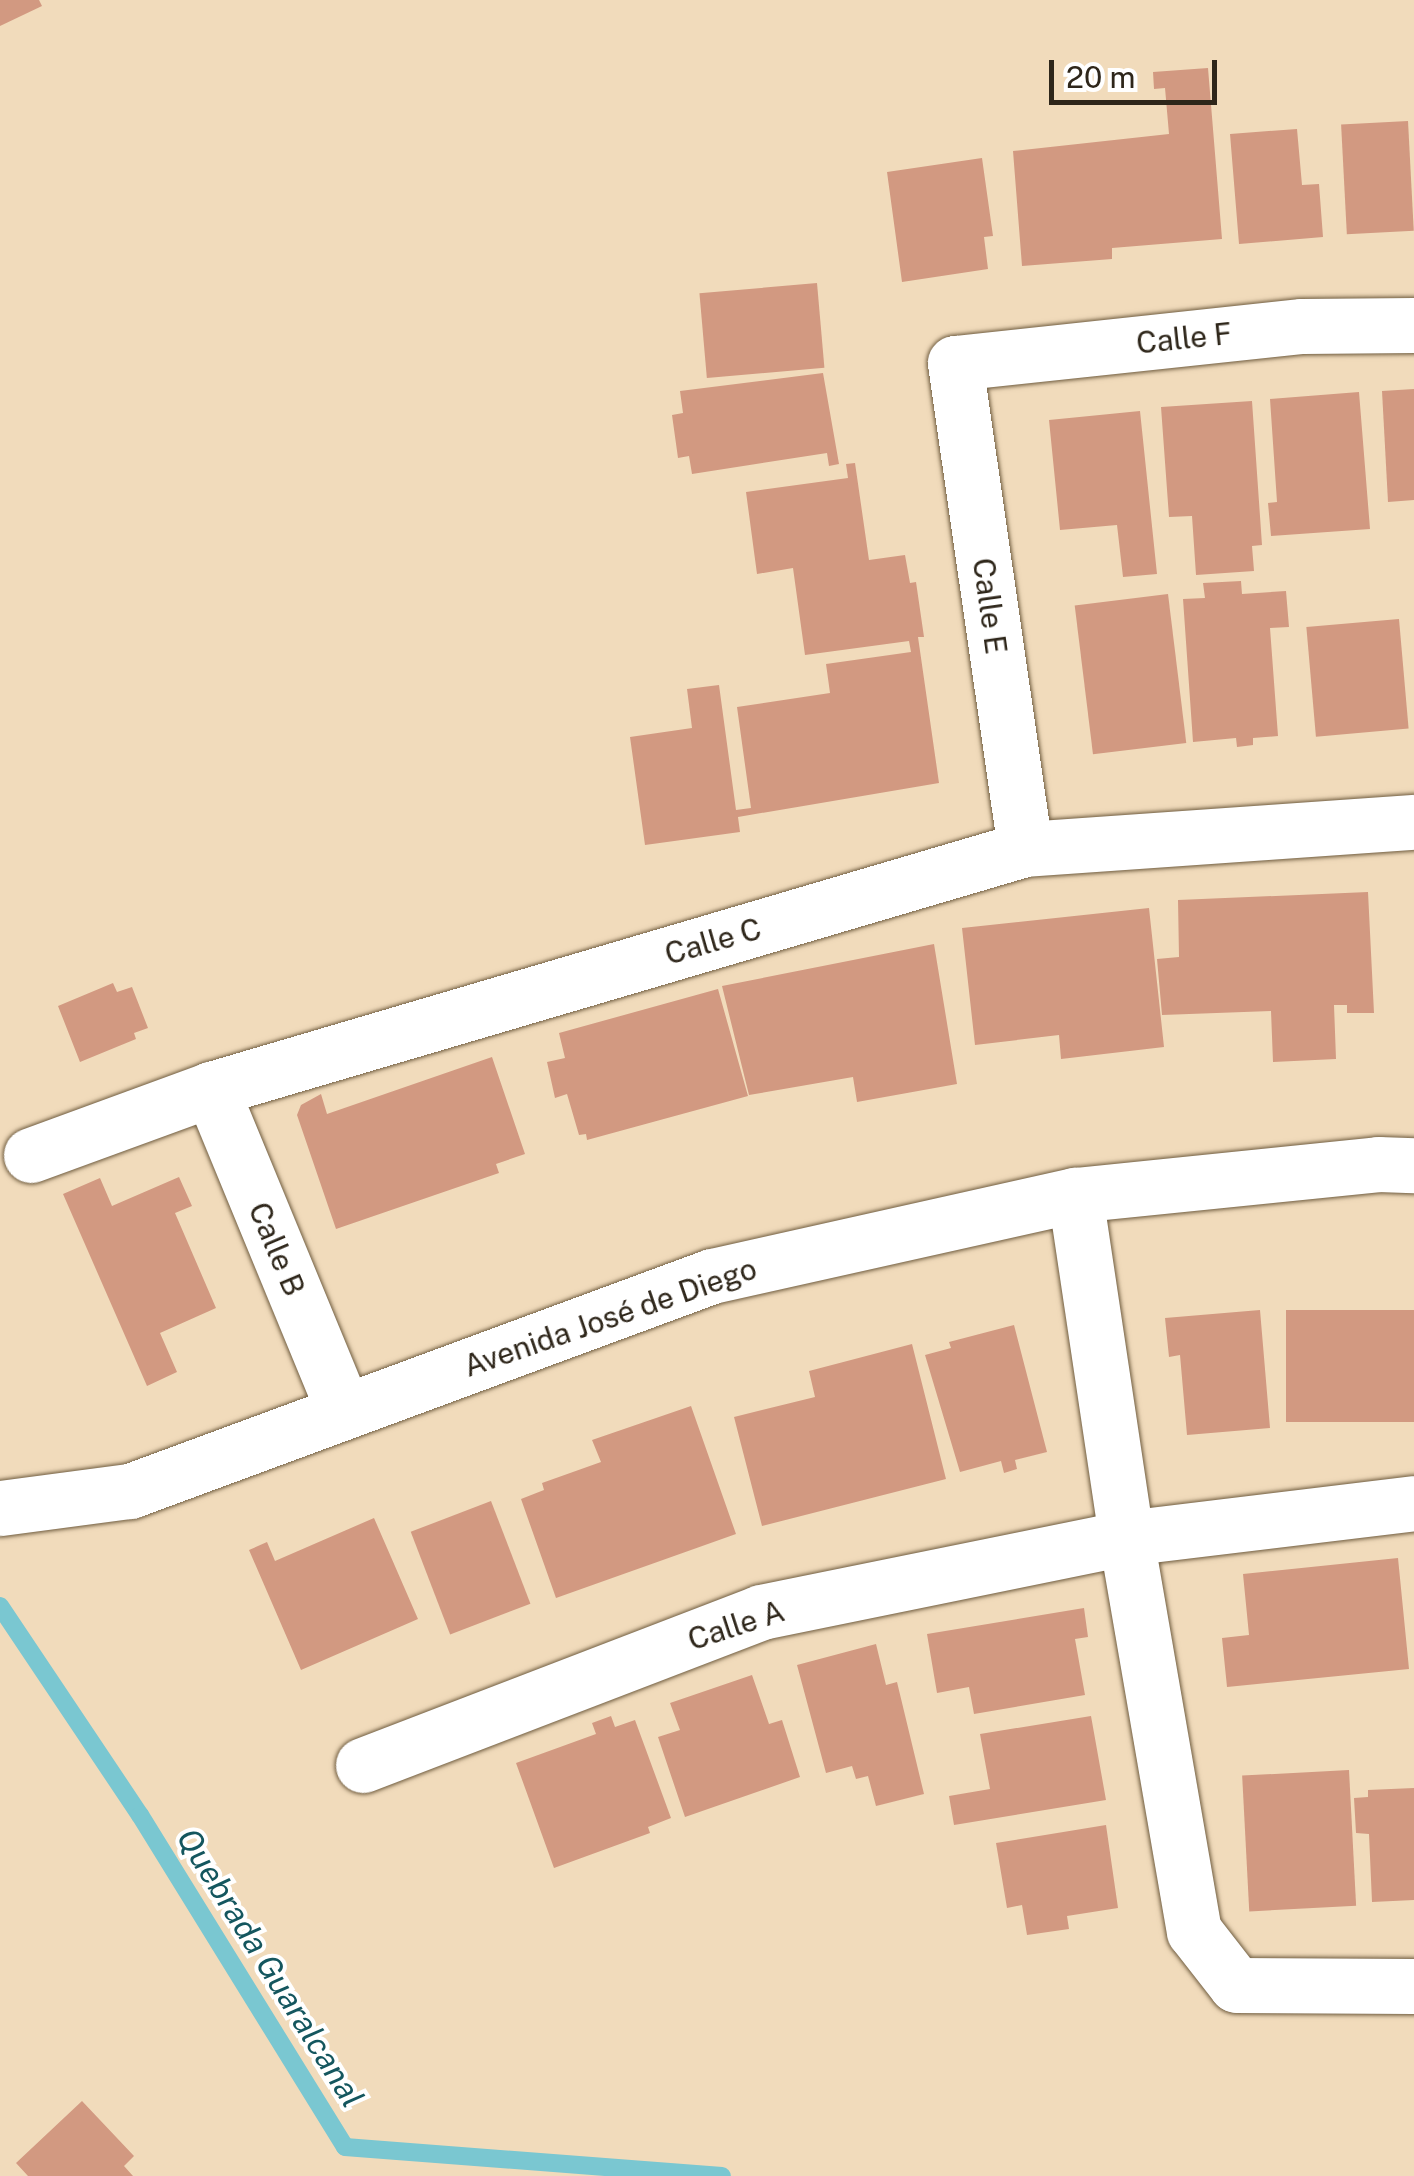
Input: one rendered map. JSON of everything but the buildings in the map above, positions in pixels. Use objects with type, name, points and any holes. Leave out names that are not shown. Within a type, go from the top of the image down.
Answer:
[{"type":"street","name":"Calle F","points":[[955,364],[1302,326],[1414,325]]},
{"type":"street","name":"Calle E","points":[[955,364],[1026,850]]},
{"type":"street","name":"Calle C","points":[[31,1155],[210,1089],[1026,850],[1414,822]]},
{"type":"street","name":"Calle B","points":[[210,1089],[343,1409]]},
{"type":"street","name":"Avenida José de Diego","points":[[0,1508],[130,1491],[343,1409],[712,1276],[1075,1195],[1378,1164],[1414,1165]]},
{"type":"street","points":[[1075,1195],[1126,1538],[1194,1931],[1236,1985],[1414,1986]]},
{"type":"street","name":"Calle A","points":[[363,1765],[760,1612],[1126,1538],[1414,1503]]},
{"type":"waterway","name":"Quebrada Guaralcanal","points":[[0,1606],[140,1815],[345,2147],[722,2176]]}]
